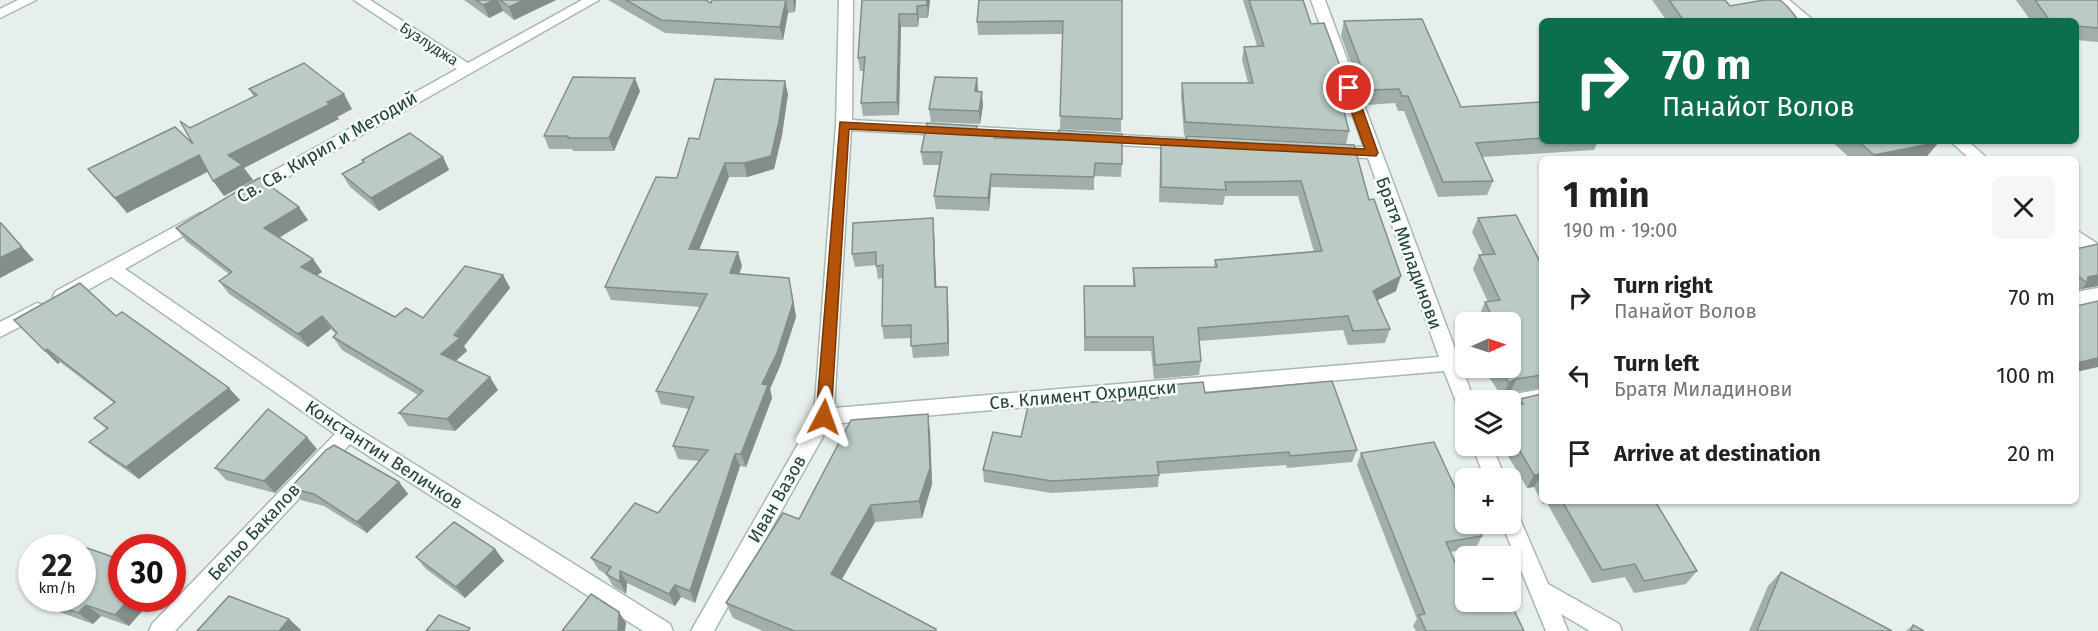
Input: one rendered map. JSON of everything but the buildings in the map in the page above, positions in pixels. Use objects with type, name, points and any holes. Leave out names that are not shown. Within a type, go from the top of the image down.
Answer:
[{"type":"street","points":[[0,14],[29,0]]},
{"type":"street","name":"Бузлуджа","points":[[361,0],[466,69]]},
{"type":"street","name":"Св. Св. Кирил и Методий","points":[[0,330],[592,0]]},
{"type":"street","name":"Иван Вазов","points":[[702,631],[824,417],[844,125],[846,0]]},
{"type":"street","name":"Братя Миладинови","points":[[1318,0],[1460,390]]},
{"type":"street","points":[[1781,0],[1803,18]]},
{"type":"street","points":[[844,125],[1231,146]]},
{"type":"street","points":[[1962,144],[1976,156]]},
{"type":"street","points":[[1314,150],[1372,153]]},
{"type":"street","points":[[2079,238],[2098,253]]},
{"type":"street","name":"Константин Величков","points":[[113,269],[348,433],[662,631]]},
{"type":"street","points":[[2079,298],[2098,295]]},
{"type":"street","name":"Св. Климент Охридски","points":[[824,417],[1449,363]]},
{"type":"street","points":[[1521,401],[1539,398]]},
{"type":"street","name":"Бельо Бакалов","points":[[160,631],[348,433]]},
{"type":"street","points":[[1516,534],[1557,631]]},
{"type":"street","points":[[1539,590],[1611,631]]},
{"type":"route","points":[[824,417],[844,125],[1372,153],[1349,88]]}]
